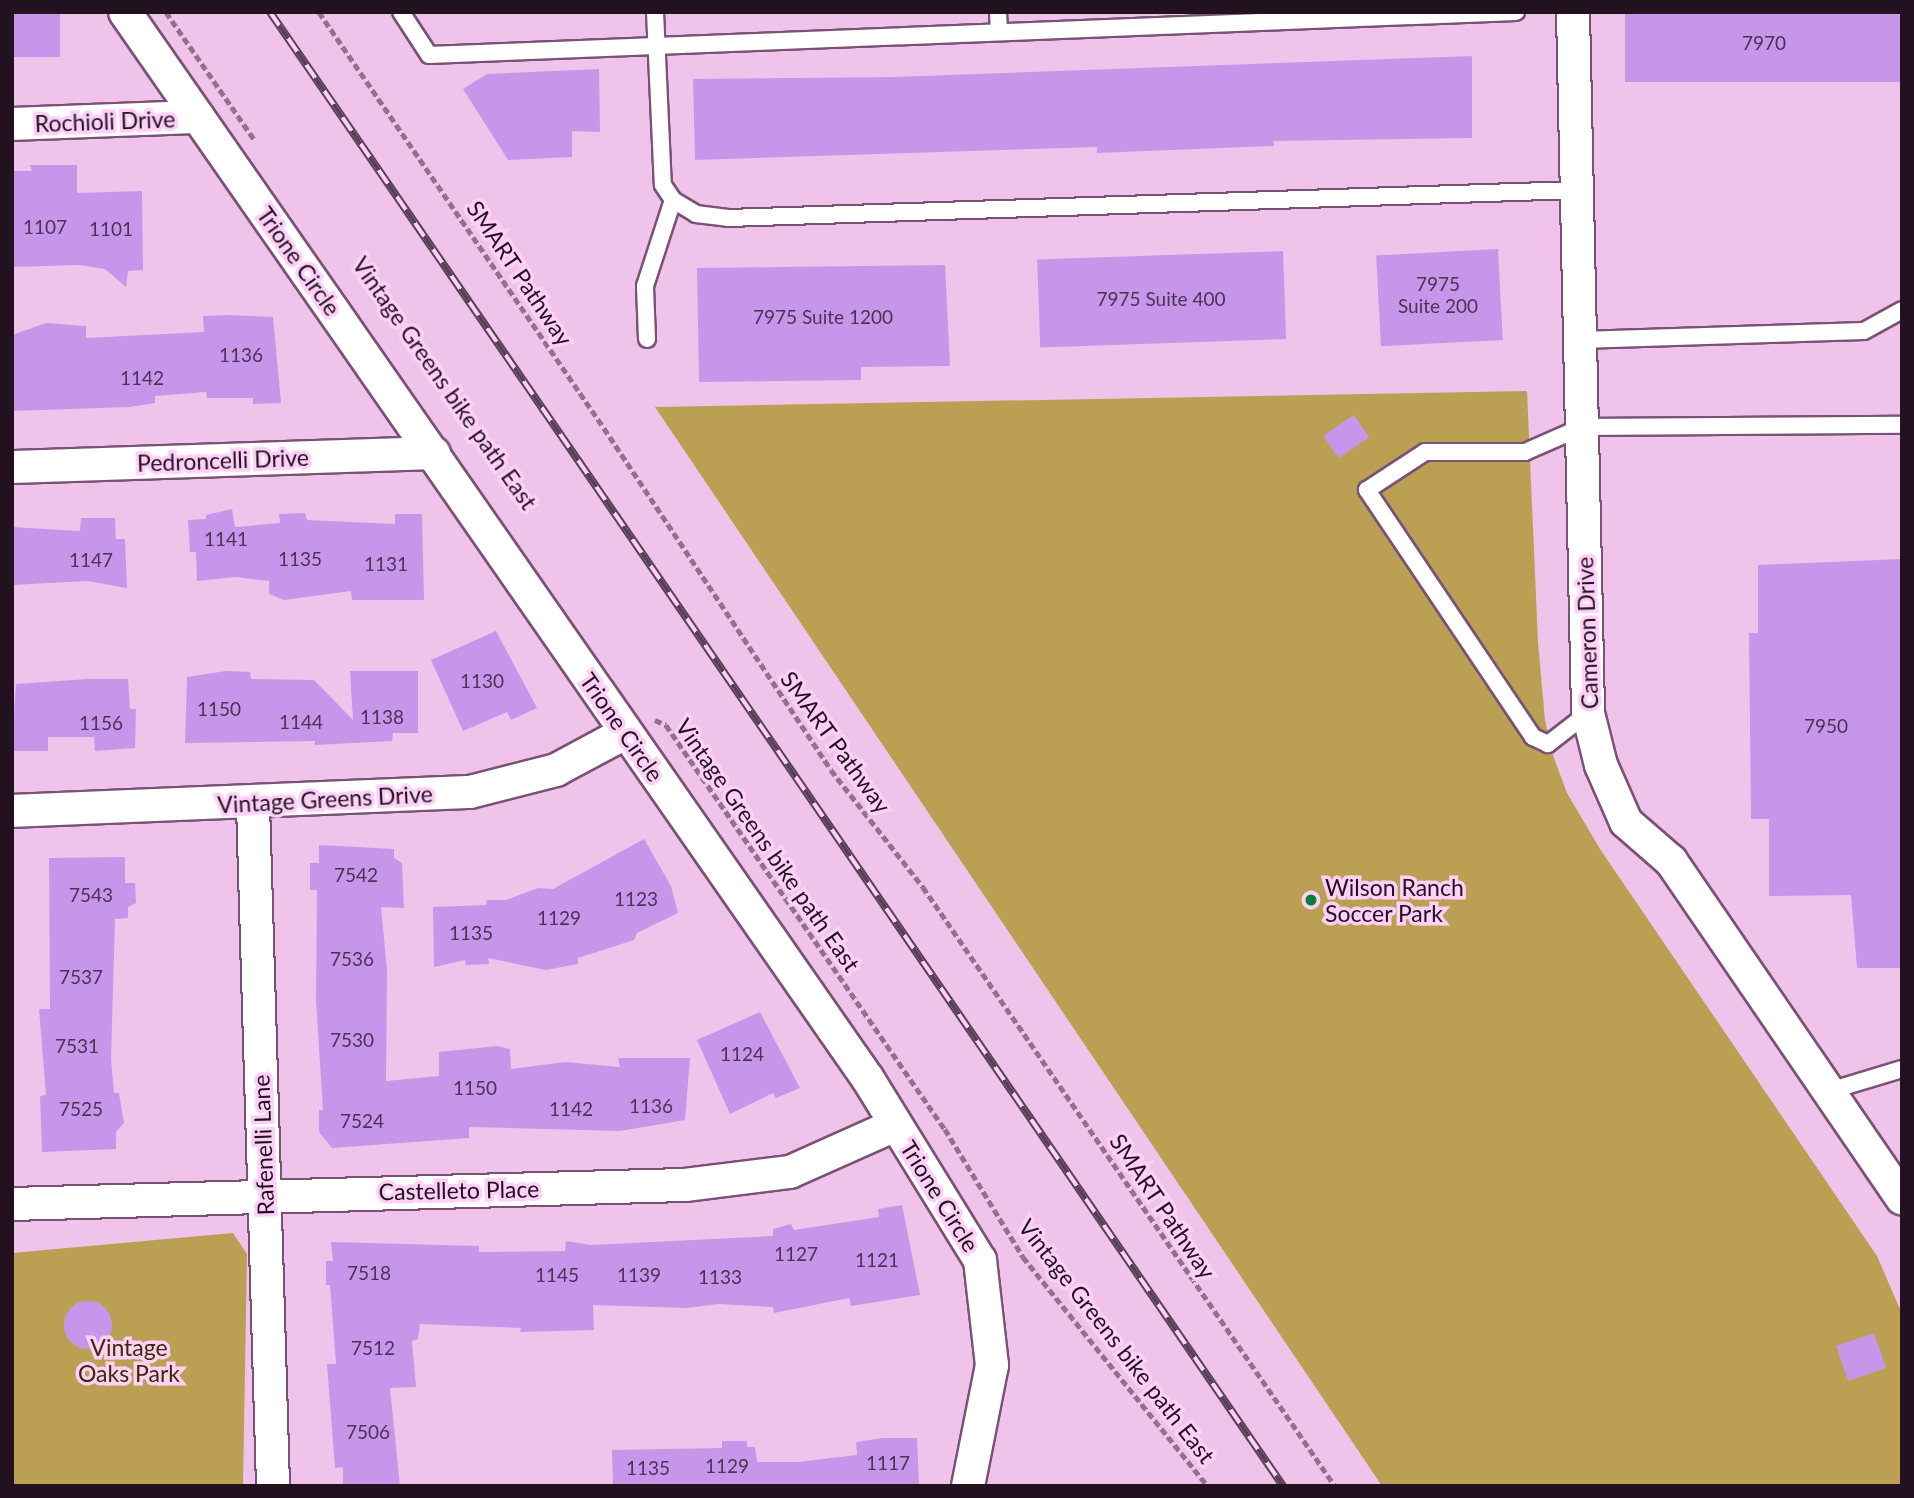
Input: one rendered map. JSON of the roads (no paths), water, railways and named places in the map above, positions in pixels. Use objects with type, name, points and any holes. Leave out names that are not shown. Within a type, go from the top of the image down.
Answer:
[{"type":"street","name":"Trione Circle","points":[[125,12],[434,453],[635,725],[868,1079],[980,1260],[992,1365],[968,1486]]},
{"type":"street","name":"Cameron Drive","points":[[1573,12],[1588,713],[1601,765],[1626,822],[1671,861],[1902,1198]]},
{"type":"street","name":"Rochioli Drive","points":[[12,124],[198,117]]},
{"type":"street","name":"Pedroncelli Drive","points":[[12,467],[434,453]]},
{"type":"street","name":"Vintage Greens Drive","points":[[12,811],[253,804],[470,792],[556,770],[635,725]]},
{"type":"street","name":"Rafenelli Lane","points":[[253,804],[273,1486]]},
{"type":"street","name":"Castelleto Place","points":[[12,1204],[685,1185],[790,1171],[895,1125]]},
{"type":"lane","points":[[401,12],[429,55],[999,32],[1219,18],[1516,12]]},
{"type":"lane","points":[[655,12],[663,185],[673,200],[696,214],[729,218],[1577,190]]},
{"type":"lane","points":[[998,12],[999,32]]},
{"type":"lane","points":[[647,339],[645,286],[673,200]]},
{"type":"lane","points":[[1580,341],[1864,331],[1902,310]]},
{"type":"lane","points":[[1588,713],[1548,744],[1533,737],[1367,490],[1425,452],[1525,452],[1582,427],[1902,425]]},
{"type":"lane","points":[[1829,1091],[1902,1069]]},
{"type":"railway","points":[[270,12],[1283,1486]]},
{"type":"place","name":"Wilson Ranch Soccer Park","points":[[1311,900]]},
{"type":"park label","name":"Vintage Oaks Park","points":[[129,1360]]}]
